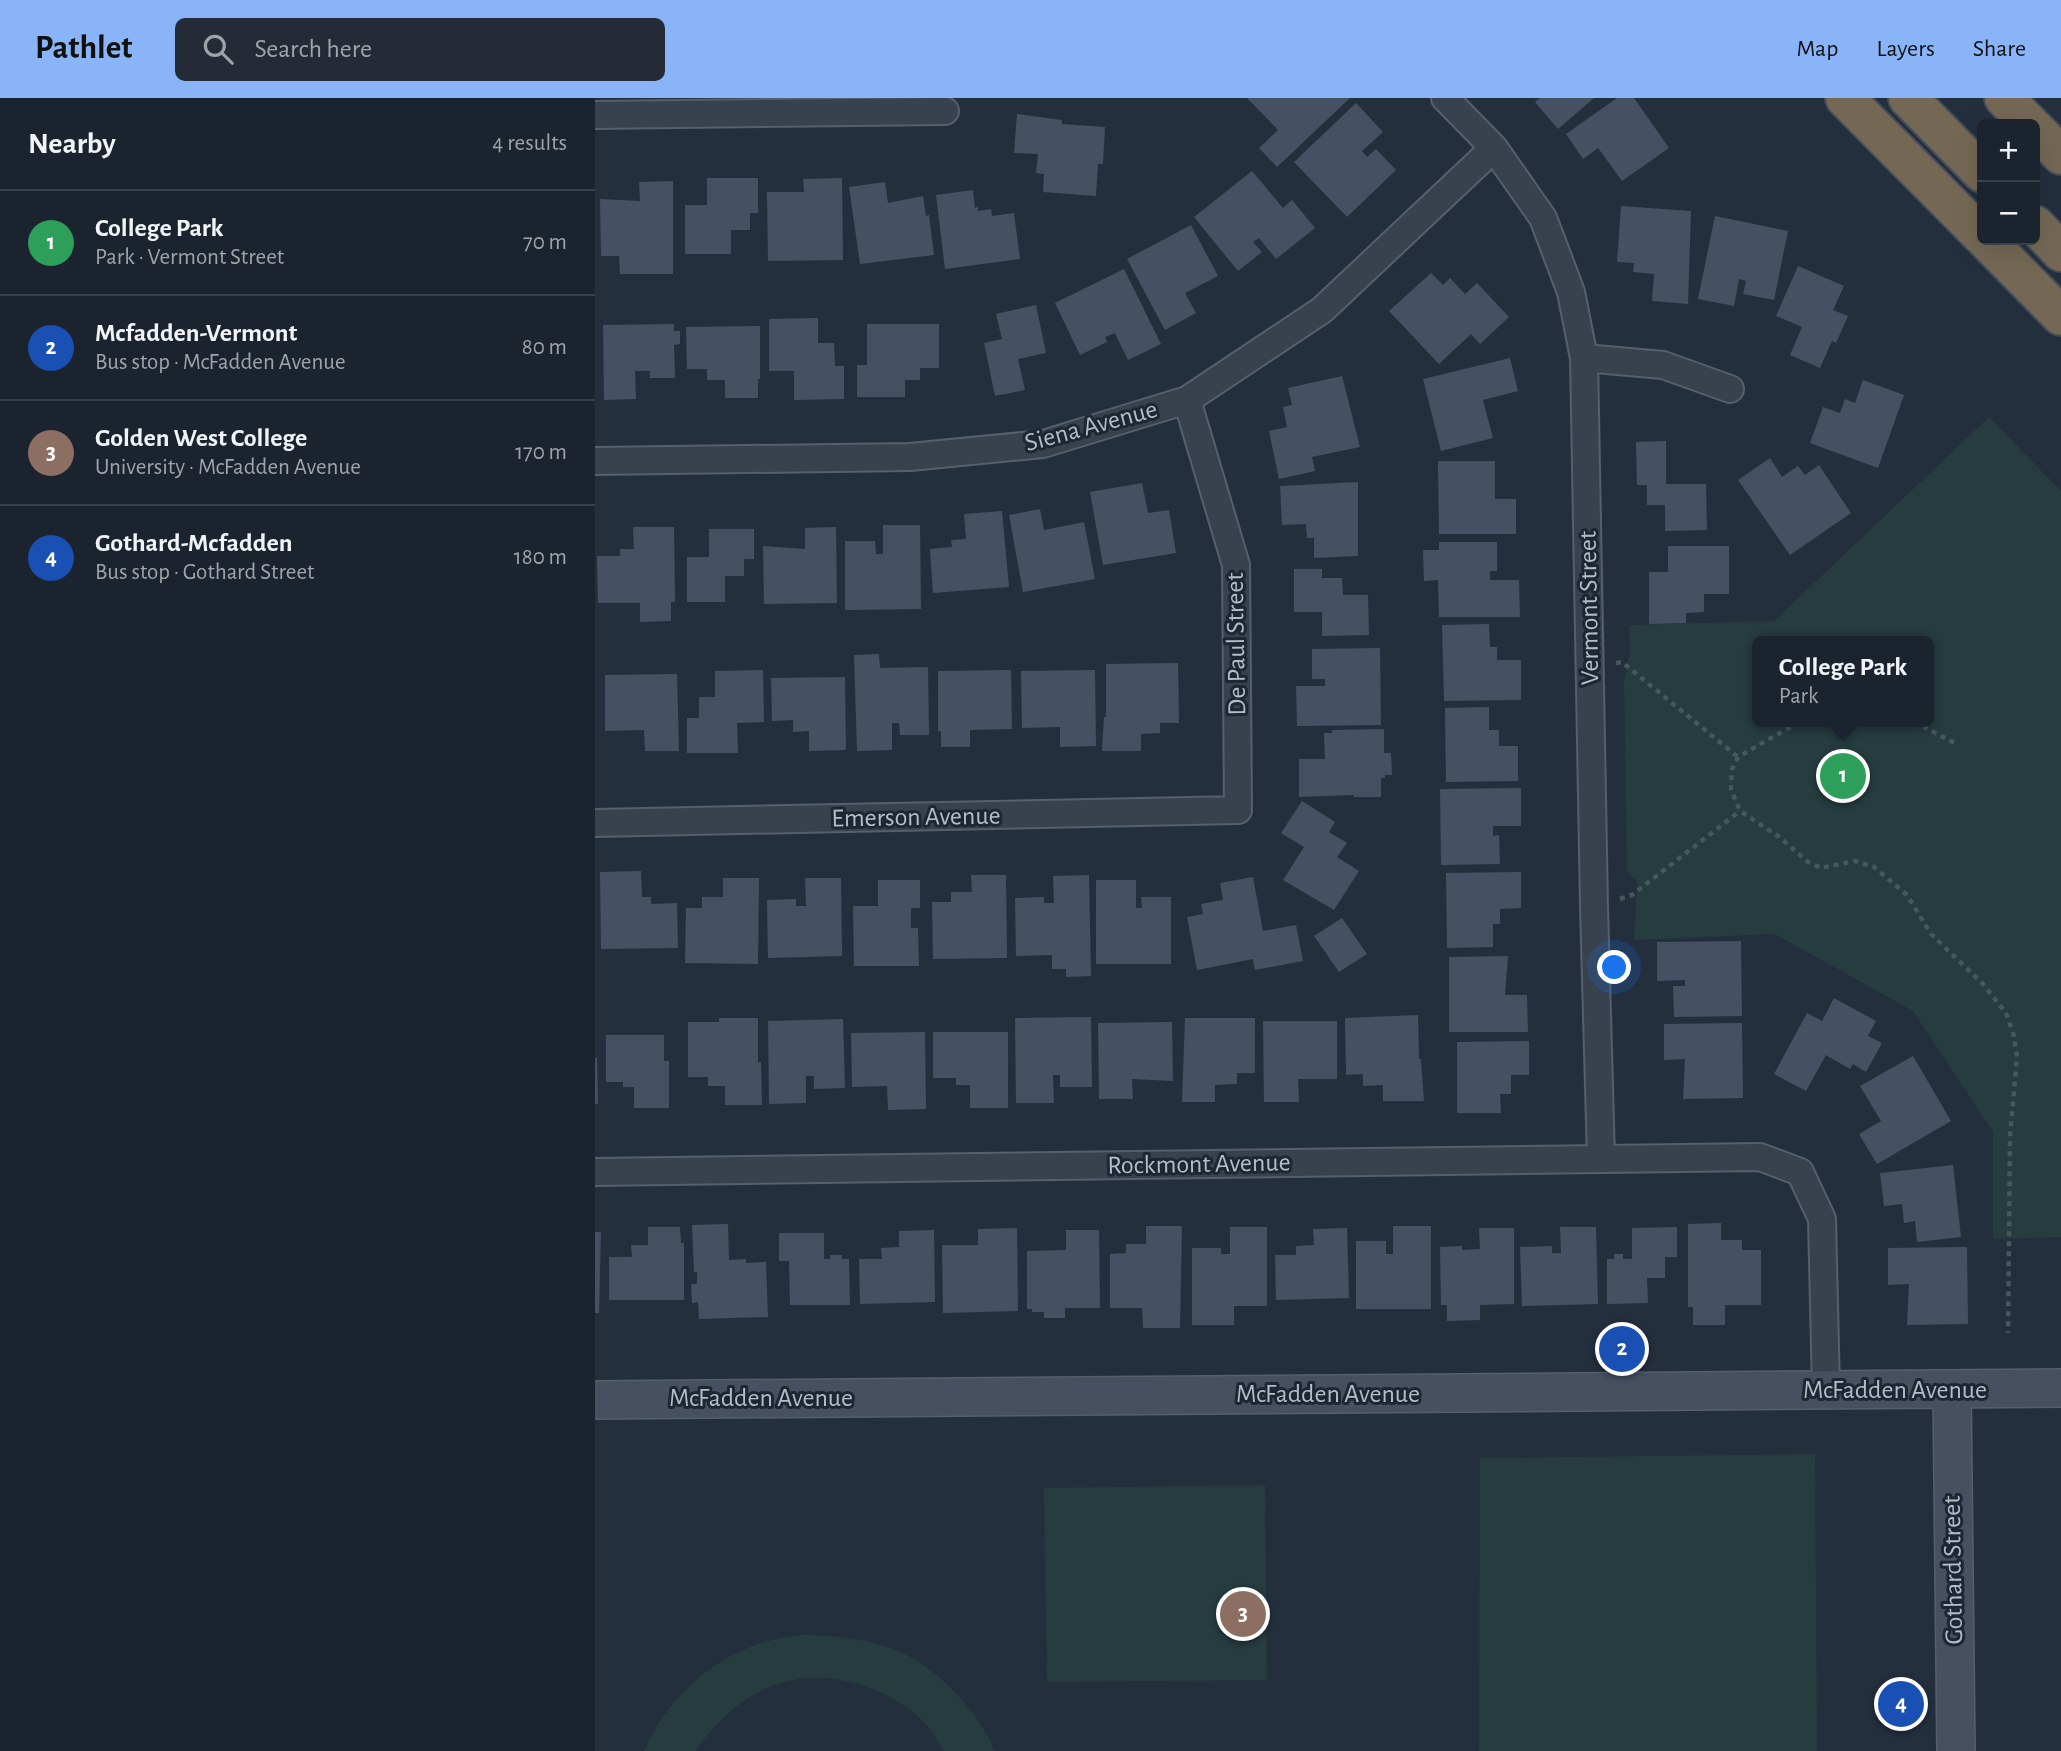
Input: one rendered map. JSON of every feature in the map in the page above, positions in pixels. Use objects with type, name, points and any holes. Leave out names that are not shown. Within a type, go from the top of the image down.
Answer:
[{"type":"highway","points":[[1845,98],[1977,231]]},
{"type":"highway","points":[[1908,98],[1977,168]]},
{"type":"highway","points":[[2004,98],[2025,119]]},
{"type":"highway","points":[[2040,134],[2061,155]]},
{"type":"highway","points":[[2040,230],[2061,252]]},
{"type":"highway","points":[[1991,245],[2061,316]]},
{"type":"street","name":"Vermont Street","points":[[1445,98],[1494,148],[1543,218],[1571,292],[1584,358],[1601,1159]]},
{"type":"street","points":[[595,115],[945,111]]},
{"type":"street","name":"Siena Avenue","points":[[595,461],[911,457],[1017,447],[1043,444],[1187,400],[1322,310],[1494,148]]},
{"type":"street","points":[[1584,358],[1663,365],[1730,389]]},
{"type":"street","name":"De Paul Street","points":[[1187,400],[1236,565],[1238,810]]},
{"type":"street","name":"Emerson Avenue","points":[[595,823],[1238,810]]},
{"type":"street","name":"Rockmont Avenue","points":[[595,1172],[1760,1157],[1800,1172],[1822,1219],[1826,1390]]},
{"type":"street","name":"McFadden Avenue","points":[[595,1400],[2061,1388]]},
{"type":"street","name":"Gothard Street","points":[[1952,1390],[1956,1751]]},
{"type":"path","points":[[1590,665],[1622,662],[1738,757]]},
{"type":"path","points":[[1790,727],[1738,757],[1732,769],[1731,789],[1740,811],[1778,836],[1808,862],[1821,868],[1855,862],[1874,867],[1907,895],[1931,934],[1983,984],[2006,1013],[2014,1035],[2017,1057],[2010,1136],[2008,1333]]},
{"type":"path","points":[[1924,727],[1955,743]]},
{"type":"path","points":[[1594,908],[1632,895],[1740,811]]},
{"type":"green space","points":[[1989,417],[2061,491],[2061,1237],[1993,1239],[1993,1132],[1913,1011],[1775,934],[1634,940],[1637,883],[1627,871],[1624,681],[1630,653],[1629,625],[1774,621]]},
{"type":"green space","points":[[1815,1454],[1817,1751],[1479,1751],[1480,1458]]},
{"type":"green space","points":[[1265,1485],[1267,1680],[1047,1682],[1044,1488]]},
{"type":"green space","points":[[798,1635],[862,1640],[901,1652],[918,1662],[950,1687],[964,1702],[977,1718],[995,1751],[944,1751],[923,1721],[898,1702],[863,1685],[824,1678],[785,1682],[745,1700],[710,1732],[695,1751],[644,1751],[675,1701],[704,1674],[720,1662],[755,1645]]},
{"type":"building","points":[[1247,98],[1350,98],[1277,167],[1259,148],[1278,130]]},
{"type":"building","points":[[1540,98],[1594,98],[1558,129],[1535,102]]},
{"type":"building","points":[[1617,98],[1634,98],[1669,148],[1622,181],[1598,148],[1583,159],[1566,134]]},
{"type":"building","points":[[1356,103],[1383,132],[1362,151],[1367,157],[1376,149],[1396,170],[1347,217],[1294,162]]},
{"type":"building","points":[[1017,114],[1062,120],[1062,124],[1105,127],[1103,164],[1098,164],[1096,196],[1043,192],[1044,174],[1036,173],[1038,154],[1014,153]]},
{"type":"building","points":[[1252,171],[1283,208],[1292,200],[1315,228],[1276,259],[1259,238],[1253,242],[1262,252],[1238,271],[1194,217]]},
{"type":"building","points":[[707,178],[758,178],[758,213],[750,213],[750,230],[731,230],[731,254],[685,254],[685,205],[707,205]]},
{"type":"building","points":[[842,178],[843,260],[768,261],[767,192],[804,192],[803,179]]},
{"type":"building","points":[[673,181],[673,274],[620,274],[619,256],[601,256],[600,199],[640,201],[639,182]]},
{"type":"building","points":[[885,182],[888,203],[923,196],[926,216],[929,215],[934,255],[860,264],[849,187]]},
{"type":"building","points":[[973,190],[975,208],[978,207],[978,211],[991,209],[992,216],[1014,213],[1020,259],[945,269],[936,195]]},
{"type":"building","points":[[1621,206],[1691,211],[1688,304],[1652,301],[1654,274],[1633,272],[1634,263],[1617,262]]},
{"type":"building","points":[[1715,216],[1788,231],[1774,300],[1743,294],[1746,281],[1739,279],[1734,306],[1698,299]]},
{"type":"building","points":[[1191,225],[1218,276],[1185,293],[1196,313],[1165,330],[1127,259]]},
{"type":"building","points":[[1798,266],[1844,286],[1833,310],[1848,316],[1836,343],[1832,341],[1820,368],[1790,355],[1802,327],[1776,316]]},
{"type":"building","points":[[1124,269],[1161,344],[1128,360],[1115,333],[1105,337],[1107,342],[1080,355],[1055,303]]},
{"type":"building","points":[[1431,273],[1443,285],[1450,278],[1465,294],[1477,283],[1509,317],[1480,344],[1471,334],[1439,364],[1389,311]]},
{"type":"building","points":[[1036,305],[1046,353],[1018,359],[1025,390],[995,396],[984,343],[1002,339],[996,314]]},
{"type":"building","points":[[818,318],[818,343],[834,343],[835,366],[844,366],[844,399],[794,400],[794,371],[769,371],[769,319]]},
{"type":"building","points":[[674,324],[674,331],[680,331],[680,344],[674,345],[675,378],[650,378],[650,371],[635,371],[636,399],[604,400],[603,325]]},
{"type":"building","points":[[867,324],[939,324],[939,368],[920,368],[920,380],[905,380],[905,397],[857,397],[857,365],[867,365]]},
{"type":"building","points":[[760,326],[758,398],[725,398],[725,380],[707,380],[707,369],[687,369],[686,327]]},
{"type":"building","points":[[1510,358],[1518,391],[1483,400],[1493,438],[1441,451],[1423,379]]},
{"type":"building","points":[[1342,376],[1360,447],[1312,457],[1315,471],[1279,479],[1269,431],[1287,427],[1283,407],[1292,405],[1288,388]]},
{"type":"building","points":[[1863,380],[1904,395],[1878,468],[1810,443],[1823,407],[1840,413],[1845,399],[1855,403]]},
{"type":"building","points":[[1666,441],[1666,484],[1706,484],[1707,530],[1665,531],[1665,505],[1647,505],[1647,485],[1637,485],[1636,442]]},
{"type":"building","points":[[1770,458],[1782,477],[1798,466],[1805,475],[1819,465],[1851,513],[1790,555],[1738,480]]},
{"type":"building","points":[[1438,461],[1495,461],[1495,499],[1516,499],[1516,534],[1439,534]]},
{"type":"building","points":[[1358,482],[1358,556],[1314,558],[1314,538],[1307,538],[1306,524],[1282,525],[1280,486]]},
{"type":"building","points":[[1142,483],[1148,513],[1169,510],[1176,553],[1103,565],[1090,492]]},
{"type":"building","points":[[1040,509],[1044,530],[1084,522],[1095,579],[1023,592],[1009,515]]},
{"type":"building","points":[[1002,511],[1009,587],[933,593],[930,549],[952,547],[951,540],[966,539],[964,514]]},
{"type":"building","points":[[883,525],[920,525],[921,609],[845,610],[845,541],[875,541],[876,554],[883,554]]},
{"type":"building","points":[[633,527],[674,527],[675,602],[671,602],[671,621],[640,622],[640,603],[598,603],[597,556],[620,556],[620,549],[634,549]]},
{"type":"building","points":[[836,527],[837,603],[764,604],[763,546],[805,549],[805,528]]},
{"type":"building","points":[[709,529],[754,529],[754,559],[744,559],[744,576],[725,576],[725,602],[687,602],[687,557],[709,557]]},
{"type":"building","points":[[1439,542],[1497,542],[1497,571],[1490,571],[1490,580],[1519,580],[1520,617],[1439,617],[1438,580],[1424,581],[1423,550],[1439,550]]},
{"type":"building","points":[[1668,546],[1729,546],[1729,594],[1704,594],[1704,612],[1686,613],[1686,623],[1649,624],[1649,572],[1668,572]]},
{"type":"building","points":[[1294,569],[1322,569],[1322,578],[1342,578],[1343,595],[1368,595],[1369,635],[1322,636],[1322,612],[1294,612]]},
{"type":"building","points":[[1489,624],[1490,647],[1497,647],[1497,660],[1521,660],[1521,700],[1444,701],[1442,625]]},
{"type":"building","points":[[1380,648],[1381,725],[1297,726],[1296,686],[1325,686],[1325,679],[1312,679],[1312,649]]},
{"type":"building","points":[[879,654],[880,668],[928,667],[929,735],[900,735],[899,723],[892,723],[892,750],[857,751],[854,655]]},
{"type":"building","points":[[1178,663],[1179,723],[1160,723],[1160,733],[1141,734],[1141,751],[1102,751],[1106,717],[1106,664]]},
{"type":"building","points":[[763,670],[764,722],[737,723],[738,753],[687,753],[687,718],[699,718],[699,697],[715,697],[715,671]]},
{"type":"building","points":[[1011,670],[1012,729],[970,730],[970,747],[941,747],[941,731],[938,731],[938,671]]},
{"type":"building","points":[[1095,670],[1096,746],[1060,747],[1060,727],[1022,728],[1021,671]]},
{"type":"building","points":[[677,674],[679,751],[645,751],[644,730],[605,731],[605,675]]},
{"type":"building","points":[[845,677],[846,750],[809,751],[809,731],[793,732],[793,720],[772,721],[771,678]]},
{"type":"building","points":[[1489,707],[1489,730],[1499,730],[1499,746],[1518,746],[1518,781],[1446,782],[1445,708]]},
{"type":"building","points":[[1384,729],[1384,753],[1391,753],[1392,775],[1381,778],[1381,797],[1299,797],[1299,759],[1325,759],[1324,733],[1332,733],[1332,730]]},
{"type":"building","points":[[1521,788],[1521,826],[1493,826],[1493,836],[1499,835],[1500,864],[1441,865],[1440,789]]},
{"type":"building","points":[[1302,801],[1335,822],[1329,832],[1347,843],[1337,857],[1359,871],[1334,910],[1283,880],[1304,847],[1281,833]]},
{"type":"building","points":[[641,871],[642,897],[651,897],[651,904],[677,903],[678,948],[601,949],[600,872]]},
{"type":"building","points":[[1521,872],[1521,908],[1500,909],[1500,924],[1493,924],[1493,947],[1447,948],[1446,873]]},
{"type":"building","points":[[971,875],[1006,875],[1007,958],[933,959],[932,902],[951,902],[951,892],[972,892]]},
{"type":"building","points":[[1089,875],[1091,976],[1066,977],[1066,969],[1052,969],[1052,955],[1016,956],[1015,898],[1044,897],[1044,903],[1054,903],[1053,876]]},
{"type":"building","points":[[1253,877],[1263,931],[1296,925],[1303,961],[1255,970],[1253,959],[1197,970],[1187,917],[1203,914],[1201,904],[1223,900],[1220,883]]},
{"type":"building","points":[[723,878],[759,878],[758,964],[685,963],[686,908],[702,908],[702,897],[723,897]]},
{"type":"building","points":[[805,878],[841,878],[842,956],[768,958],[767,900],[796,899],[796,906],[806,906]]},
{"type":"building","points":[[878,880],[920,880],[920,908],[911,908],[911,928],[918,928],[919,966],[854,966],[853,906],[878,906]]},
{"type":"building","points":[[1096,880],[1136,880],[1136,908],[1142,908],[1141,897],[1171,897],[1171,964],[1096,964]]},
{"type":"building","points":[[1342,918],[1367,954],[1339,972],[1314,936]]},
{"type":"building","points":[[1741,941],[1742,1016],[1674,1017],[1673,986],[1685,986],[1685,980],[1657,981],[1657,942]]},
{"type":"building","points":[[1508,956],[1505,995],[1527,995],[1528,1032],[1449,1032],[1449,957]]},
{"type":"building","points":[[1834,998],[1876,1021],[1868,1036],[1882,1043],[1866,1072],[1853,1064],[1850,1069],[1826,1055],[1806,1091],[1774,1074],[1807,1013],[1822,1021]]},
{"type":"building","points":[[1418,1015],[1424,1101],[1383,1101],[1383,1085],[1363,1086],[1363,1074],[1346,1075],[1345,1018]]},
{"type":"building","points":[[1091,1017],[1092,1087],[1060,1087],[1060,1075],[1053,1075],[1054,1103],[1016,1103],[1015,1018]]},
{"type":"building","points":[[719,1018],[758,1018],[762,1105],[725,1105],[725,1086],[708,1086],[708,1077],[688,1077],[688,1022],[719,1022]]},
{"type":"building","points":[[1185,1018],[1255,1018],[1255,1073],[1237,1073],[1237,1084],[1215,1085],[1215,1102],[1182,1102]]},
{"type":"building","points":[[843,1019],[845,1088],[814,1089],[814,1076],[806,1076],[806,1103],[769,1104],[768,1021]]},
{"type":"building","points":[[1263,1021],[1337,1021],[1337,1079],[1298,1079],[1299,1102],[1264,1102]]},
{"type":"building","points":[[1172,1022],[1173,1081],[1132,1079],[1133,1099],[1099,1099],[1098,1023]]},
{"type":"building","points":[[1742,1023],[1743,1098],[1683,1099],[1685,1059],[1664,1060],[1664,1024]]},
{"type":"building","points":[[925,1032],[926,1109],[888,1110],[887,1086],[852,1087],[851,1033]]},
{"type":"building","points":[[933,1032],[1008,1032],[1008,1108],[970,1108],[970,1085],[956,1085],[956,1078],[933,1078]]},
{"type":"building","points":[[606,1035],[664,1035],[664,1061],[669,1061],[669,1108],[634,1108],[634,1087],[623,1087],[623,1082],[606,1082]]},
{"type":"building","points":[[1529,1041],[1529,1075],[1511,1075],[1511,1094],[1500,1094],[1501,1113],[1457,1113],[1457,1042]]},
{"type":"building","points":[[1913,1056],[1951,1121],[1877,1164],[1859,1134],[1881,1121],[1860,1086]]},
{"type":"building","points":[[597,1058],[598,1104],[595,1104]]},
{"type":"building","points":[[1953,1165],[1961,1237],[1917,1242],[1915,1221],[1904,1223],[1902,1204],[1884,1206],[1880,1173]]},
{"type":"building","points":[[1721,1223],[1721,1240],[1742,1240],[1742,1250],[1761,1250],[1761,1305],[1725,1305],[1725,1325],[1693,1325],[1693,1307],[1688,1307],[1688,1224]]},
{"type":"building","points":[[728,1224],[729,1260],[766,1262],[768,1317],[699,1319],[698,1302],[692,1303],[691,1284],[697,1284],[697,1272],[694,1272],[692,1225]]},
{"type":"building","points":[[1146,1226],[1182,1226],[1180,1328],[1143,1328],[1142,1308],[1110,1308],[1110,1254],[1126,1253],[1126,1244],[1146,1244]]},
{"type":"building","points":[[1393,1226],[1431,1226],[1431,1309],[1356,1309],[1356,1241],[1386,1241],[1386,1254],[1393,1254]]},
{"type":"building","points":[[648,1227],[680,1227],[681,1243],[684,1243],[684,1300],[609,1300],[609,1257],[632,1257],[631,1245],[648,1245]]},
{"type":"building","points":[[1230,1227],[1267,1227],[1267,1306],[1234,1306],[1234,1325],[1192,1325],[1192,1248],[1221,1248],[1221,1254],[1230,1254]]},
{"type":"building","points":[[1560,1227],[1596,1227],[1598,1304],[1522,1306],[1520,1247],[1552,1246],[1552,1253],[1561,1253]]},
{"type":"building","points":[[1677,1227],[1677,1257],[1665,1257],[1665,1278],[1647,1278],[1648,1303],[1607,1304],[1607,1259],[1614,1259],[1614,1254],[1623,1254],[1623,1259],[1632,1259],[1632,1228]]},
{"type":"building","points":[[1017,1228],[1018,1311],[943,1313],[942,1245],[978,1245],[978,1229]]},
{"type":"building","points":[[1347,1228],[1349,1298],[1276,1300],[1275,1255],[1296,1255],[1296,1246],[1314,1245],[1313,1229]]},
{"type":"building","points":[[1479,1228],[1514,1228],[1514,1304],[1480,1305],[1480,1320],[1447,1321],[1447,1305],[1441,1305],[1440,1247],[1480,1249]]},
{"type":"building","points":[[934,1230],[935,1302],[860,1304],[859,1259],[882,1259],[881,1248],[899,1247],[899,1231]]},
{"type":"building","points":[[1066,1230],[1099,1230],[1100,1308],[1065,1308],[1065,1318],[1044,1318],[1044,1312],[1027,1309],[1027,1251],[1066,1250]]},
{"type":"building","points":[[595,1232],[601,1232],[599,1313],[595,1313]]},
{"type":"building","points":[[779,1233],[824,1233],[824,1259],[830,1259],[830,1255],[842,1255],[842,1259],[849,1259],[850,1305],[790,1305],[789,1261],[779,1261]]},
{"type":"building","points":[[1967,1247],[1968,1324],[1907,1325],[1909,1284],[1888,1285],[1888,1248]]},
{"type":"place","name":"College Park","points":[[1843,776]]},
{"type":"place","name":"Mcfadden-Vermont","points":[[1622,1349]]},
{"type":"place","name":"Golden West College","points":[[1243,1614]]},
{"type":"place","name":"Gothard-Mcfadden","points":[[1901,1704]]}]
